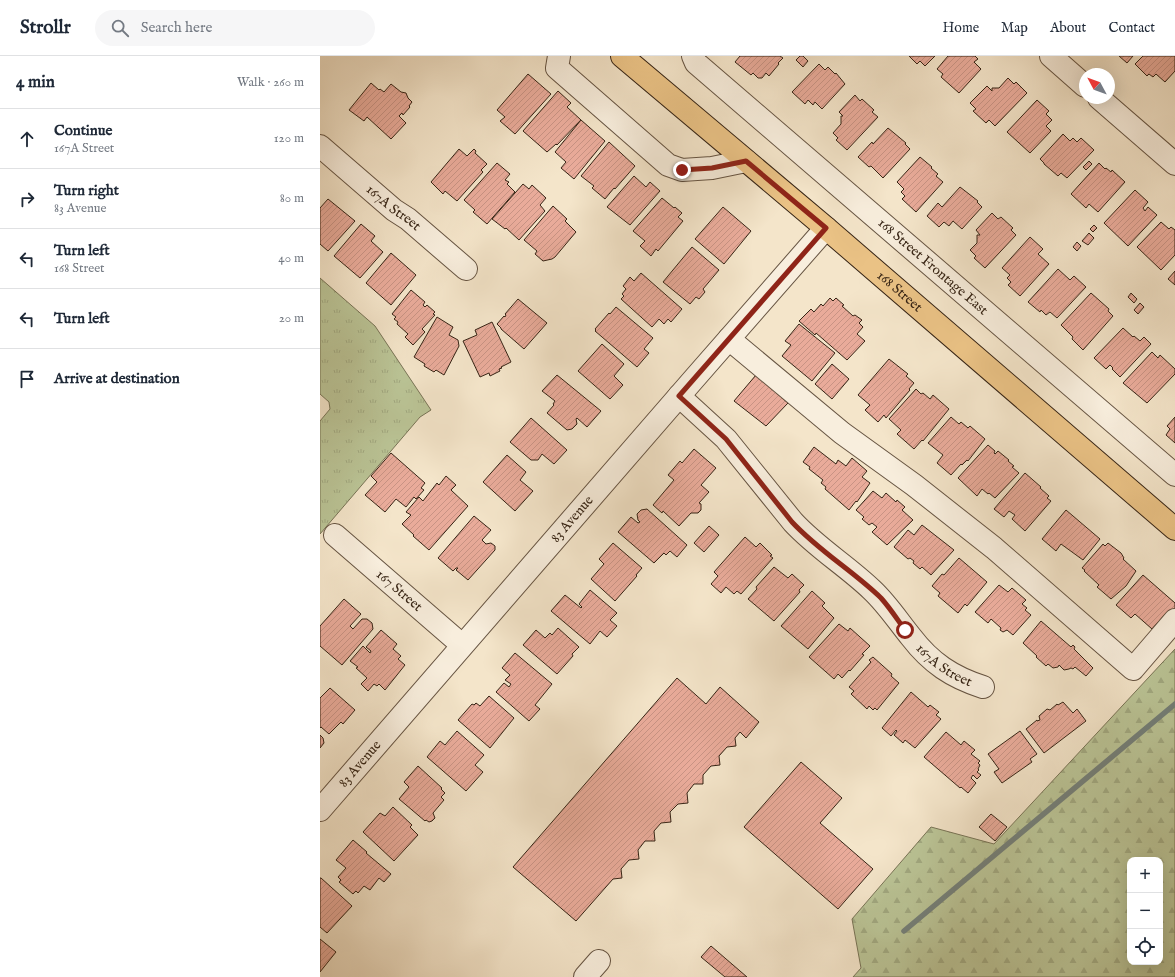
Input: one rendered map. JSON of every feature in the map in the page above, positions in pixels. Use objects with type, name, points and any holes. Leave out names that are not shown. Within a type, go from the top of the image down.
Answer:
[{"type":"main road","name":"168 Street","points":[[622,56],[826,228],[1175,529]]},
{"type":"street","points":[[559,56],[557,68],[668,165],[682,170],[712,168],[746,161]]},
{"type":"street","name":"168 Street Frontage East","points":[[693,56],[699,66],[1175,476]]},
{"type":"street","points":[[1051,56],[1079,81]]},
{"type":"street","points":[[1106,104],[1175,164]]},
{"type":"street","name":"167A Street","points":[[320,146],[394,210],[408,219],[466,268]]},
{"type":"street","name":"83 Avenue","points":[[320,810],[826,228]]},
{"type":"street","points":[[729,339],[842,432],[914,485],[994,548],[1133,670],[1175,620]]},
{"type":"street","name":"167A Street","points":[[679,396],[726,439],[804,535],[864,583],[882,600],[925,654],[957,677],[983,686]]},
{"type":"street","name":"167 Street","points":[[336,535],[462,645]]},
{"type":"street","points":[[585,977],[599,961]]},
{"type":"green space","points":[[320,278],[375,326],[431,410],[420,417],[320,534],[320,421],[330,409],[329,402],[320,394]]},
{"type":"green space","points":[[1175,649],[1175,977],[853,977],[861,968],[852,919],[931,827],[994,844]]},
{"type":"building","points":[[740,56],[780,56],[783,58],[769,76],[766,73],[762,78],[758,78],[753,73],[751,75],[735,62]]},
{"type":"building","points":[[800,56],[803,56],[808,61],[803,67],[796,60]]},
{"type":"building","points":[[909,56],[935,56],[925,66],[920,61],[917,64]]},
{"type":"building","points":[[948,56],[975,56],[978,59],[974,62],[981,69],[959,93],[941,77],[943,74],[937,69]]},
{"type":"building","points":[[1119,56],[1133,56],[1127,63]]},
{"type":"building","points":[[1143,56],[1175,56],[1175,71],[1165,82],[1156,74],[1153,77],[1149,74],[1147,76],[1135,64]]},
{"type":"building","points":[[819,64],[825,70],[828,67],[835,74],[836,73],[845,84],[822,109],[815,102],[813,105],[808,100],[805,104],[792,92]]},
{"type":"building","points":[[528,74],[551,94],[515,134],[500,121],[505,117],[497,110]]},
{"type":"building","points":[[1008,78],[1014,84],[1016,82],[1027,93],[995,126],[989,120],[986,123],[973,111],[976,109],[970,103],[987,86],[992,91],[992,88],[999,88]]},
{"type":"building","points":[[371,83],[379,90],[380,89],[384,92],[391,84],[401,92],[406,93],[412,102],[409,106],[410,107],[403,115],[402,113],[399,116],[406,123],[391,139],[367,117],[364,121],[349,110]]},
{"type":"building","points":[[558,91],[571,103],[567,107],[581,120],[557,145],[556,144],[547,152],[523,131]]},
{"type":"building","points":[[855,95],[860,101],[862,99],[874,110],[872,112],[878,117],[847,150],[836,140],[838,138],[833,133],[841,124],[841,116],[843,116],[839,112]]},
{"type":"building","points":[[1037,100],[1049,111],[1046,114],[1052,120],[1046,126],[1051,131],[1030,153],[1007,132]]},
{"type":"building","points":[[581,120],[605,141],[574,179],[561,168],[566,162],[555,152]]},
{"type":"building","points":[[888,128],[906,143],[905,144],[910,149],[883,178],[871,166],[869,167],[858,157]]},
{"type":"building","points":[[1063,134],[1070,141],[1073,138],[1077,142],[1081,138],[1094,150],[1067,178],[1061,173],[1058,176],[1040,159]]},
{"type":"building","points":[[609,142],[635,166],[605,199],[592,188],[594,186],[581,176]]},
{"type":"building","points":[[459,149],[467,156],[474,149],[476,151],[475,153],[487,164],[481,170],[483,172],[457,201],[445,191],[443,194],[431,182]]},
{"type":"building","points":[[920,157],[932,167],[931,168],[938,174],[936,176],[943,182],[916,212],[902,199],[905,196],[901,192],[904,189],[897,182]]},
{"type":"building","points":[[1089,161],[1092,164],[1086,170],[1083,167]]},
{"type":"building","points":[[497,163],[510,174],[505,180],[509,182],[507,184],[515,192],[487,224],[473,212],[475,210],[464,200]]},
{"type":"building","points":[[1099,163],[1105,169],[1106,168],[1111,172],[1112,170],[1125,182],[1098,212],[1089,204],[1086,208],[1071,194]]},
{"type":"building","points":[[634,176],[646,187],[650,182],[660,191],[630,225],[607,207]]},
{"type":"building","points":[[523,184],[529,189],[532,185],[546,198],[540,205],[545,211],[519,240],[506,228],[505,229],[492,219]]},
{"type":"building","points":[[960,187],[978,201],[977,202],[982,207],[962,229],[953,221],[949,226],[944,222],[939,227],[927,216],[938,203],[942,207]]},
{"type":"building","points":[[1135,190],[1148,202],[1143,208],[1145,211],[1148,207],[1157,215],[1128,246],[1104,223]]},
{"type":"building","points":[[662,198],[682,213],[678,217],[683,221],[658,251],[656,249],[651,256],[640,246],[645,241],[633,231]]},
{"type":"building","points":[[328,199],[355,221],[328,251],[320,244],[320,208]]},
{"type":"building","points":[[553,206],[567,219],[565,221],[576,232],[555,257],[543,261],[535,254],[537,251],[524,240]]},
{"type":"building","points":[[723,207],[751,231],[724,264],[695,239]]},
{"type":"building","points":[[992,213],[998,219],[1001,217],[1013,228],[1011,230],[1016,235],[985,268],[974,258],[976,256],[970,250],[977,243],[977,235],[980,235],[976,230]]},
{"type":"building","points":[[1161,222],[1169,229],[1171,227],[1175,230],[1175,255],[1161,270],[1137,247]]},
{"type":"building","points":[[361,224],[375,236],[371,241],[383,252],[360,278],[334,256]]},
{"type":"building","points":[[1094,225],[1097,228],[1093,232],[1090,229]]},
{"type":"building","points":[[1089,233],[1094,238],[1088,245],[1082,241]]},
{"type":"building","points":[[1030,237],[1043,249],[1038,254],[1049,264],[1020,296],[1008,285],[1011,282],[1007,278],[1010,275],[1002,268]]},
{"type":"building","points":[[1077,242],[1081,246],[1077,251],[1073,247]]},
{"type":"building","points":[[692,247],[719,270],[703,289],[705,292],[699,299],[696,297],[690,304],[663,282]]},
{"type":"building","points":[[391,253],[416,275],[391,305],[366,283]]},
{"type":"building","points":[[1058,269],[1070,280],[1074,276],[1086,287],[1057,318],[1050,312],[1046,315],[1041,310],[1040,312],[1028,302]]},
{"type":"building","points":[[1175,271],[1175,285],[1168,279]]},
{"type":"building","points":[[641,273],[682,309],[671,322],[668,319],[664,324],[659,319],[652,327],[621,299],[624,296],[622,294],[626,289],[623,286],[630,277],[634,281]]},
{"type":"building","points":[[411,290],[425,302],[423,305],[425,307],[427,305],[435,312],[433,314],[435,315],[422,329],[425,332],[413,345],[405,337],[408,334],[397,324],[398,322],[394,319],[396,317],[392,314]]},
{"type":"building","points":[[1091,293],[1109,309],[1108,311],[1113,316],[1083,350],[1061,325]]},
{"type":"building","points":[[1131,293],[1137,299],[1134,303],[1128,297]]},
{"type":"building","points":[[830,298],[833,301],[836,298],[853,316],[855,315],[862,320],[859,323],[863,327],[857,334],[865,341],[847,360],[816,333],[815,335],[799,321],[811,309],[814,312],[821,304],[823,306]]},
{"type":"building","points":[[518,299],[547,323],[524,349],[497,324],[504,316],[505,317],[505,314]]},
{"type":"building","points":[[1140,303],[1144,307],[1138,314],[1134,310]]},
{"type":"building","points":[[616,307],[653,338],[644,349],[649,353],[637,367],[595,331],[595,329],[609,313],[610,314]]},
{"type":"building","points":[[437,317],[453,327],[449,335],[458,340],[459,346],[444,375],[436,370],[434,372],[424,366],[425,364],[414,357]]},
{"type":"building","points":[[492,322],[511,362],[501,367],[502,368],[499,369],[500,371],[490,376],[489,373],[480,377],[463,341],[477,335],[475,330]]},
{"type":"building","points":[[799,324],[835,353],[812,381],[782,356],[791,345],[785,341]]},
{"type":"building","points":[[1123,328],[1140,341],[1144,337],[1151,344],[1120,377],[1110,365],[1106,369],[1094,358]]},
{"type":"building","points":[[602,344],[624,364],[614,376],[623,385],[610,399],[578,371]]},
{"type":"building","points":[[1152,352],[1158,358],[1160,355],[1175,369],[1175,374],[1147,403],[1123,383]]},
{"type":"building","points":[[889,359],[908,374],[906,376],[914,383],[909,389],[910,390],[886,418],[884,415],[878,422],[865,410],[870,405],[858,395]]},
{"type":"building","points":[[832,364],[849,379],[832,399],[815,384]]},
{"type":"building","points":[[557,375],[601,411],[587,427],[577,418],[577,424],[572,429],[567,430],[547,413],[554,405],[553,404],[555,401],[542,391]]},
{"type":"building","points":[[756,375],[788,403],[766,426],[734,401]]},
{"type":"building","points":[[916,389],[930,399],[933,395],[949,409],[923,441],[922,440],[914,449],[897,434],[901,430],[889,419]]},
{"type":"building","points":[[951,417],[959,424],[961,422],[968,428],[970,426],[985,439],[968,461],[967,460],[962,465],[961,464],[951,475],[937,463],[943,455],[928,443]]},
{"type":"building","points":[[1175,417],[1175,443],[1166,435],[1170,429],[1167,426]]},
{"type":"building","points":[[531,418],[567,450],[554,464],[542,454],[538,460],[531,460],[510,442]]},
{"type":"building","points":[[988,445],[995,451],[995,454],[998,451],[1009,460],[1008,461],[1014,466],[1012,467],[1019,473],[995,498],[982,489],[977,496],[958,478]]},
{"type":"building","points":[[814,447],[836,464],[838,460],[846,466],[852,458],[867,471],[862,477],[870,483],[857,502],[856,501],[849,510],[825,489],[826,487],[821,483],[823,480],[803,462]]},
{"type":"building","points":[[694,449],[716,468],[701,485],[709,492],[699,503],[701,504],[701,510],[698,513],[691,513],[679,526],[663,511],[662,513],[653,505],[674,480],[668,475],[680,461],[682,463]]},
{"type":"building","points":[[391,453],[425,483],[421,488],[424,490],[416,499],[414,497],[406,507],[396,499],[385,512],[365,495],[377,482],[371,476]]},
{"type":"building","points":[[507,455],[526,472],[520,480],[533,491],[515,511],[483,482]]},
{"type":"building","points":[[1025,473],[1041,487],[1040,488],[1049,496],[1047,498],[1051,501],[1025,531],[1012,519],[1015,515],[1009,511],[1004,517],[994,509]]},
{"type":"building","points":[[446,476],[456,485],[451,490],[468,506],[429,550],[402,524],[411,515],[406,512],[419,497],[423,501],[437,483],[439,485]]},
{"type":"building","points":[[873,491],[882,498],[886,493],[896,502],[897,500],[905,507],[902,510],[913,520],[887,545],[872,532],[877,527],[872,523],[869,525],[862,519],[864,517],[856,510]]},
{"type":"building","points":[[647,509],[687,545],[677,557],[670,551],[666,555],[664,553],[654,563],[618,532],[631,517],[638,523],[640,522],[637,514],[641,510]]},
{"type":"building","points":[[1066,510],[1100,539],[1083,560],[1061,544],[1056,551],[1042,539]]},
{"type":"building","points":[[474,516],[491,530],[482,540],[486,544],[491,543],[495,546],[495,550],[468,580],[456,570],[458,568],[453,571],[438,558]]},
{"type":"building","points":[[922,525],[954,550],[931,575],[922,567],[920,569],[913,563],[914,561],[910,558],[908,559],[894,547],[908,530],[914,535]]},
{"type":"building","points":[[709,526],[719,535],[704,552],[694,543]]},
{"type":"building","points":[[745,537],[756,547],[760,543],[772,555],[770,556],[773,558],[741,594],[737,591],[734,594],[726,587],[721,593],[711,584],[718,576],[714,572]]},
{"type":"building","points":[[613,543],[642,568],[615,601],[591,579],[604,564],[599,559]]},
{"type":"building","points":[[1108,543],[1121,553],[1124,558],[1123,559],[1136,571],[1126,586],[1111,599],[1097,587],[1099,585],[1082,568],[1103,544],[1105,546]]},
{"type":"building","points":[[959,558],[987,582],[967,606],[965,604],[958,613],[938,596],[940,593],[932,586]]},
{"type":"building","points":[[774,567],[788,578],[792,574],[804,585],[799,590],[800,592],[774,621],[748,599],[757,589],[756,587]]},
{"type":"building","points":[[1143,575],[1175,603],[1175,609],[1170,614],[1167,612],[1152,629],[1135,614],[1131,618],[1116,605]]},
{"type":"building","points":[[999,585],[1008,592],[1012,588],[1026,600],[1022,604],[1027,608],[1025,610],[1031,615],[1013,635],[1007,630],[1003,632],[1000,630],[1001,628],[991,619],[988,623],[975,612]]},
{"type":"building","points":[[590,590],[617,613],[610,620],[617,626],[607,637],[600,631],[590,644],[551,611],[565,595],[581,608],[582,607],[579,604]]},
{"type":"building","points":[[812,591],[825,603],[822,606],[834,618],[808,649],[781,626]]},
{"type":"building","points":[[344,599],[361,614],[350,626],[353,629],[362,619],[367,619],[372,623],[373,629],[342,665],[320,646],[320,626]]},
{"type":"building","points":[[1041,621],[1071,647],[1073,645],[1075,647],[1074,649],[1093,668],[1086,676],[1075,667],[1073,669],[1071,668],[1064,670],[1059,665],[1058,667],[1053,668],[1048,664],[1046,666],[1023,643]]},
{"type":"building","points":[[839,624],[848,631],[850,628],[870,646],[862,654],[864,655],[850,671],[849,670],[842,678],[838,674],[834,679],[809,657]]},
{"type":"building","points":[[558,628],[579,647],[557,674],[523,645],[536,630],[545,638],[550,633],[552,635]]},
{"type":"building","points":[[381,630],[397,644],[393,649],[401,656],[398,659],[405,665],[385,690],[379,684],[377,686],[374,684],[368,691],[361,684],[367,678],[356,668],[358,667],[350,661],[363,646],[370,653],[371,651],[366,647]]},
{"type":"building","points":[[515,653],[552,684],[535,705],[540,709],[529,721],[496,692],[504,683],[509,687],[511,684],[505,680],[510,675],[502,668]]},
{"type":"building","points":[[873,657],[892,674],[891,676],[899,683],[877,710],[875,708],[873,710],[869,706],[867,709],[851,694],[854,691],[849,687],[871,662],[869,660]]},
{"type":"building","points":[[677,678],[706,704],[720,687],[759,722],[746,738],[740,732],[735,738],[736,746],[727,747],[719,756],[720,765],[711,766],[703,775],[703,784],[694,784],[687,793],[688,803],[678,804],[670,812],[671,822],[661,823],[654,831],[655,841],[645,841],[638,850],[639,859],[629,860],[621,869],[622,878],[613,879],[576,921],[513,867]]},
{"type":"building","points":[[330,688],[355,710],[343,724],[341,722],[329,734],[321,727],[320,728],[320,698]]},
{"type":"building","points":[[911,692],[928,707],[930,705],[939,712],[936,715],[941,719],[915,748],[905,740],[903,743],[894,735],[897,731],[896,730],[891,736],[882,728]]},
{"type":"building","points":[[489,696],[514,718],[490,748],[458,720],[472,704],[474,705],[476,703],[480,706]]},
{"type":"building","points":[[1063,702],[1073,713],[1077,709],[1086,721],[1044,753],[1026,729],[1037,720],[1040,720],[1039,716],[1047,709],[1050,710],[1057,704],[1058,705]]},
{"type":"building","points":[[457,731],[484,755],[475,765],[483,772],[466,791],[427,757],[440,741],[445,745]]},
{"type":"building","points":[[1020,731],[1037,754],[1030,759],[1032,762],[1002,783],[994,772],[999,769],[988,754]]},
{"type":"building","points":[[946,732],[961,745],[964,741],[975,750],[971,754],[980,761],[978,763],[980,765],[979,770],[977,772],[981,775],[977,779],[973,775],[971,778],[976,783],[968,793],[924,757]]},
{"type":"building","points":[[320,735],[323,738],[324,743],[320,748]]},
{"type":"building","points":[[801,762],[842,798],[820,823],[873,869],[838,909],[744,827]]},
{"type":"building","points":[[418,766],[442,788],[441,789],[445,793],[441,797],[444,800],[433,813],[435,818],[429,822],[426,820],[425,821],[399,799],[409,787],[404,782]]},
{"type":"building","points":[[393,807],[412,825],[410,827],[418,835],[394,861],[363,832],[380,813],[385,816]]},
{"type":"building","points":[[991,814],[1007,827],[995,841],[979,827]]},
{"type":"building","points":[[353,840],[391,874],[384,882],[379,878],[370,890],[364,886],[358,893],[356,891],[353,894],[339,882],[341,880],[338,877],[346,868],[336,860]]},
{"type":"building","points":[[320,878],[352,906],[327,933],[320,927]]},
{"type":"building","points":[[320,939],[336,952],[320,972]]},
{"type":"building","points":[[711,946],[747,977],[725,977],[701,957]]},
{"type":"waterway","points":[[904,931],[1175,704]]},
{"type":"route","points":[[682,170],[712,168],[746,161],[826,228],[679,396],[726,439],[804,535],[870,588],[893,613],[905,630]]}]
